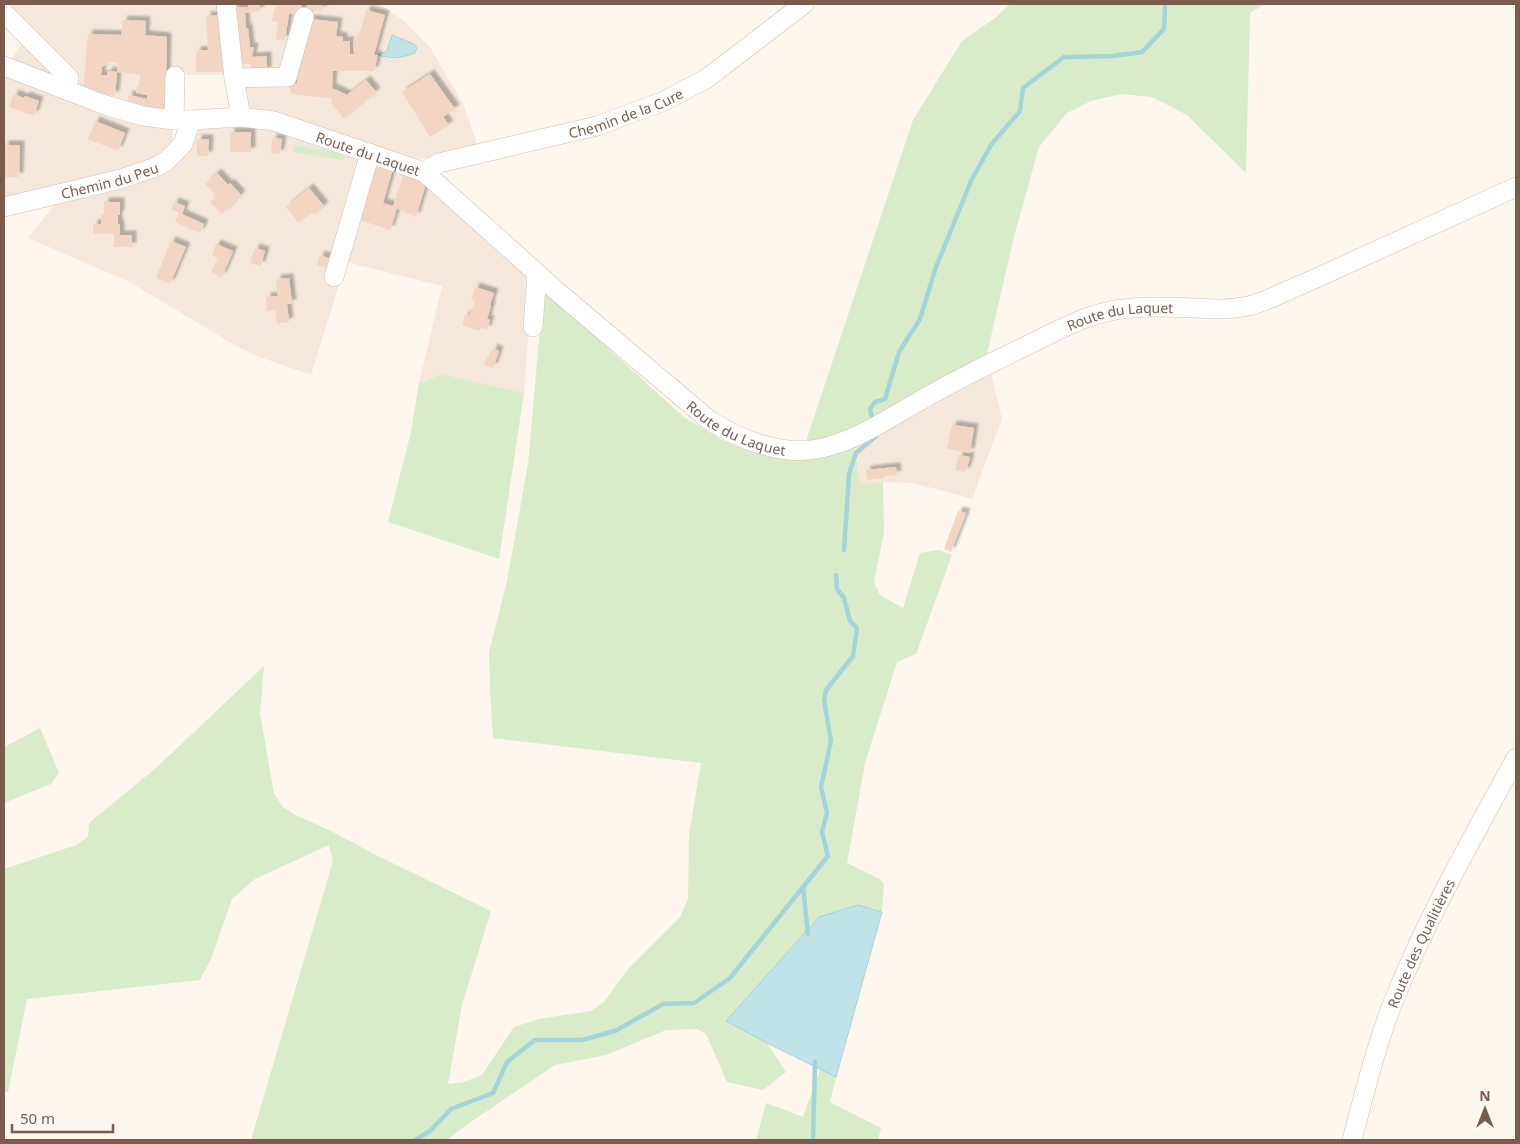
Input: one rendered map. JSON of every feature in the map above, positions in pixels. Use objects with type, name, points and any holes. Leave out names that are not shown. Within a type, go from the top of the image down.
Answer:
[{"type":"street","points":[[226,4],[234,78],[242,117]]},
{"type":"street","name":"Chemin de la Cure","points":[[424,172],[439,162],[597,126],[664,101],[706,79],[804,4]]},
{"type":"street","points":[[4,13],[69,78],[66,90]]},
{"type":"street","points":[[234,78],[287,77],[304,17]]},
{"type":"street","name":"Route du Laquet","points":[[4,66],[142,116],[182,120],[242,117],[274,121],[424,172],[537,274],[709,420],[726,431],[742,438],[774,447],[804,451],[816,450],[837,444],[873,428],[960,378],[1075,322],[1112,310],[1137,307],[1236,309],[1250,306],[1322,276],[1516,187]]},
{"type":"street","name":"Chemin du Peu","points":[[4,207],[114,181],[156,167],[166,160],[183,144],[182,120],[175,76]]},
{"type":"street","points":[[334,276],[370,153]]},
{"type":"street","points":[[533,327],[537,274]]},
{"type":"street","name":"Route des Qualitières","points":[[1352,1140],[1380,1036],[1410,963],[1441,896],[1516,758]]},
{"type":"shaded area","points":[[4,4],[223,4],[229,75],[170,75],[169,114],[129,108],[12,59],[23,41],[4,22]]},
{"type":"shaded area","points":[[232,4],[379,4],[403,20],[430,47],[464,106],[478,147],[421,159],[408,157],[244,110]]},
{"type":"shaded area","points":[[4,74],[173,128],[171,151],[118,175],[4,202]]},
{"type":"shaded area","points":[[237,123],[270,128],[424,177],[533,276],[524,393],[441,374],[419,383],[442,286],[346,262],[311,375],[257,356],[238,347],[128,281],[28,238],[60,198],[151,173],[196,125]]},
{"type":"shaded area","points":[[990,369],[1002,419],[972,499],[914,483],[883,482],[860,485],[854,445]]},
{"type":"green space","points":[[1010,4],[1265,4],[1250,13],[1246,173],[1187,115],[1152,97],[1121,94],[1091,101],[1067,113],[1039,147],[1014,237],[986,358],[850,431],[823,440],[806,441],[913,120],[962,41],[995,18]]},
{"type":"green space","points":[[294,145],[345,153],[344,160],[293,152]]},
{"type":"green space","points":[[547,293],[684,417],[720,439],[747,449],[783,457],[854,445],[860,484],[883,482],[884,532],[874,582],[880,595],[903,608],[920,553],[939,550],[952,555],[916,654],[897,662],[865,763],[847,863],[880,879],[884,884],[882,912],[858,905],[819,917],[727,1020],[767,1043],[786,1072],[763,1090],[727,1082],[706,1034],[697,1029],[666,1030],[606,1055],[555,1065],[447,1140],[251,1140],[333,861],[329,845],[255,879],[232,899],[211,959],[200,980],[27,999],[8,1092],[4,1091],[4,869],[76,845],[88,837],[89,823],[157,767],[264,666],[260,713],[274,794],[283,807],[491,911],[462,1005],[448,1084],[464,1082],[482,1075],[514,1027],[539,1019],[591,1011],[604,1002],[628,969],[680,917],[688,899],[689,835],[701,763],[493,738],[489,652],[507,581],[528,464],[542,297]]},
{"type":"green space","points":[[441,374],[524,393],[499,559],[388,522],[411,432],[419,383]]},
{"type":"green space","points":[[40,728],[59,773],[51,784],[4,803],[4,747]]},
{"type":"green space","points":[[820,1069],[836,1077],[830,1102],[881,1128],[878,1140],[756,1140],[766,1103],[803,1117]]},
{"type":"water","points":[[392,35],[414,44],[417,48],[415,53],[397,57],[378,55],[387,51]]},
{"type":"water","points":[[858,905],[882,912],[836,1077],[726,1021],[819,917]]},
{"type":"building","points":[[248,4],[260,4],[260,11],[245,13],[246,29],[248,28],[250,47],[254,47],[252,57],[267,56],[267,72],[251,73],[251,64],[241,64],[241,53],[237,53],[233,8],[248,7]]},
{"type":"building","points":[[276,4],[302,4],[302,13],[289,14],[285,40],[276,40],[278,22],[272,21],[274,9],[278,8]]},
{"type":"building","points":[[307,4],[322,4],[323,10],[307,12]]},
{"type":"building","points":[[366,10],[385,15],[374,55],[378,55],[374,71],[333,71],[332,88],[347,95],[366,80],[376,92],[344,119],[332,104],[331,98],[292,94],[290,85],[297,83],[297,67],[310,19],[338,22],[336,36],[343,37],[343,41],[350,41],[350,54],[354,54],[353,40],[361,31]]},
{"type":"building","points":[[223,15],[227,72],[196,72],[196,51],[208,50],[206,16]]},
{"type":"building","points":[[123,20],[146,21],[145,35],[167,37],[165,112],[127,105],[128,95],[147,99],[147,95],[136,93],[136,87],[139,87],[140,75],[117,72],[115,96],[83,92],[88,34],[121,35]],"holes":[[[110,62],[118,63],[117,72],[108,71],[107,75],[101,75],[102,67]]]},
{"type":"building","points":[[430,74],[455,109],[443,117],[449,125],[430,137],[402,92]]},
{"type":"building","points":[[14,94],[39,101],[34,116],[9,107]]},
{"type":"building","points":[[95,121],[125,133],[118,151],[88,139]]},
{"type":"building","points":[[230,132],[251,132],[251,152],[230,152]]},
{"type":"building","points":[[272,138],[282,139],[280,154],[271,154]]},
{"type":"building","points":[[197,139],[209,139],[208,156],[197,156]]},
{"type":"building","points":[[4,145],[20,145],[19,177],[4,177]]},
{"type":"building","points":[[376,164],[393,168],[383,203],[393,206],[404,172],[427,180],[416,217],[397,208],[390,230],[360,220]]},
{"type":"building","points":[[217,173],[241,195],[222,214],[210,202],[217,196],[205,184]]},
{"type":"building","points":[[309,188],[324,206],[314,215],[312,212],[298,223],[286,207]]},
{"type":"building","points":[[104,202],[120,202],[118,224],[120,224],[120,235],[132,235],[132,247],[114,247],[114,234],[93,234],[93,224],[101,224],[101,214],[104,214]]},
{"type":"building","points":[[174,202],[185,206],[182,214],[204,224],[200,233],[175,222],[179,213],[171,209]]},
{"type":"building","points":[[171,241],[186,247],[170,284],[156,278]]},
{"type":"building","points":[[216,244],[233,251],[222,277],[211,272],[218,258],[212,255]]},
{"type":"building","points":[[255,248],[265,251],[261,266],[250,263]]},
{"type":"building","points":[[320,255],[335,260],[333,270],[317,265]]},
{"type":"building","points":[[289,278],[292,304],[287,304],[289,322],[277,324],[275,310],[267,311],[266,297],[278,296],[276,279]]},
{"type":"building","points":[[475,287],[494,293],[487,319],[490,320],[487,330],[480,328],[479,331],[462,325],[465,315],[469,316],[475,301],[471,300]]},
{"type":"building","points":[[493,348],[499,351],[493,368],[484,365],[487,357],[490,357]]},
{"type":"building","points":[[952,425],[974,428],[970,453],[947,449]]},
{"type":"building","points":[[959,455],[970,457],[966,472],[955,470]]},
{"type":"building","points":[[896,467],[897,475],[867,480],[866,470]]},
{"type":"building","points":[[958,511],[966,513],[951,552],[944,549]]},
{"type":"waterway","points":[[873,422],[870,409],[875,402],[885,399],[899,352],[920,319],[936,267],[971,181],[991,145],[1020,111],[1023,88],[1064,57],[1113,56],[1142,52],[1164,29],[1165,4]]},
{"type":"waterway","points":[[844,550],[849,474],[856,453],[876,436],[875,434]]},
{"type":"waterway","points":[[415,1140],[430,1131],[451,1109],[493,1093],[507,1062],[535,1040],[582,1040],[615,1031],[663,1004],[694,1003],[730,978],[828,856],[822,832],[827,813],[821,787],[831,741],[824,700],[826,690],[853,656],[857,628],[850,621],[844,598],[837,589],[836,575]]},
{"type":"waterway","points":[[803,887],[808,934]]},
{"type":"waterway","points":[[813,1140],[815,1062]]}]
